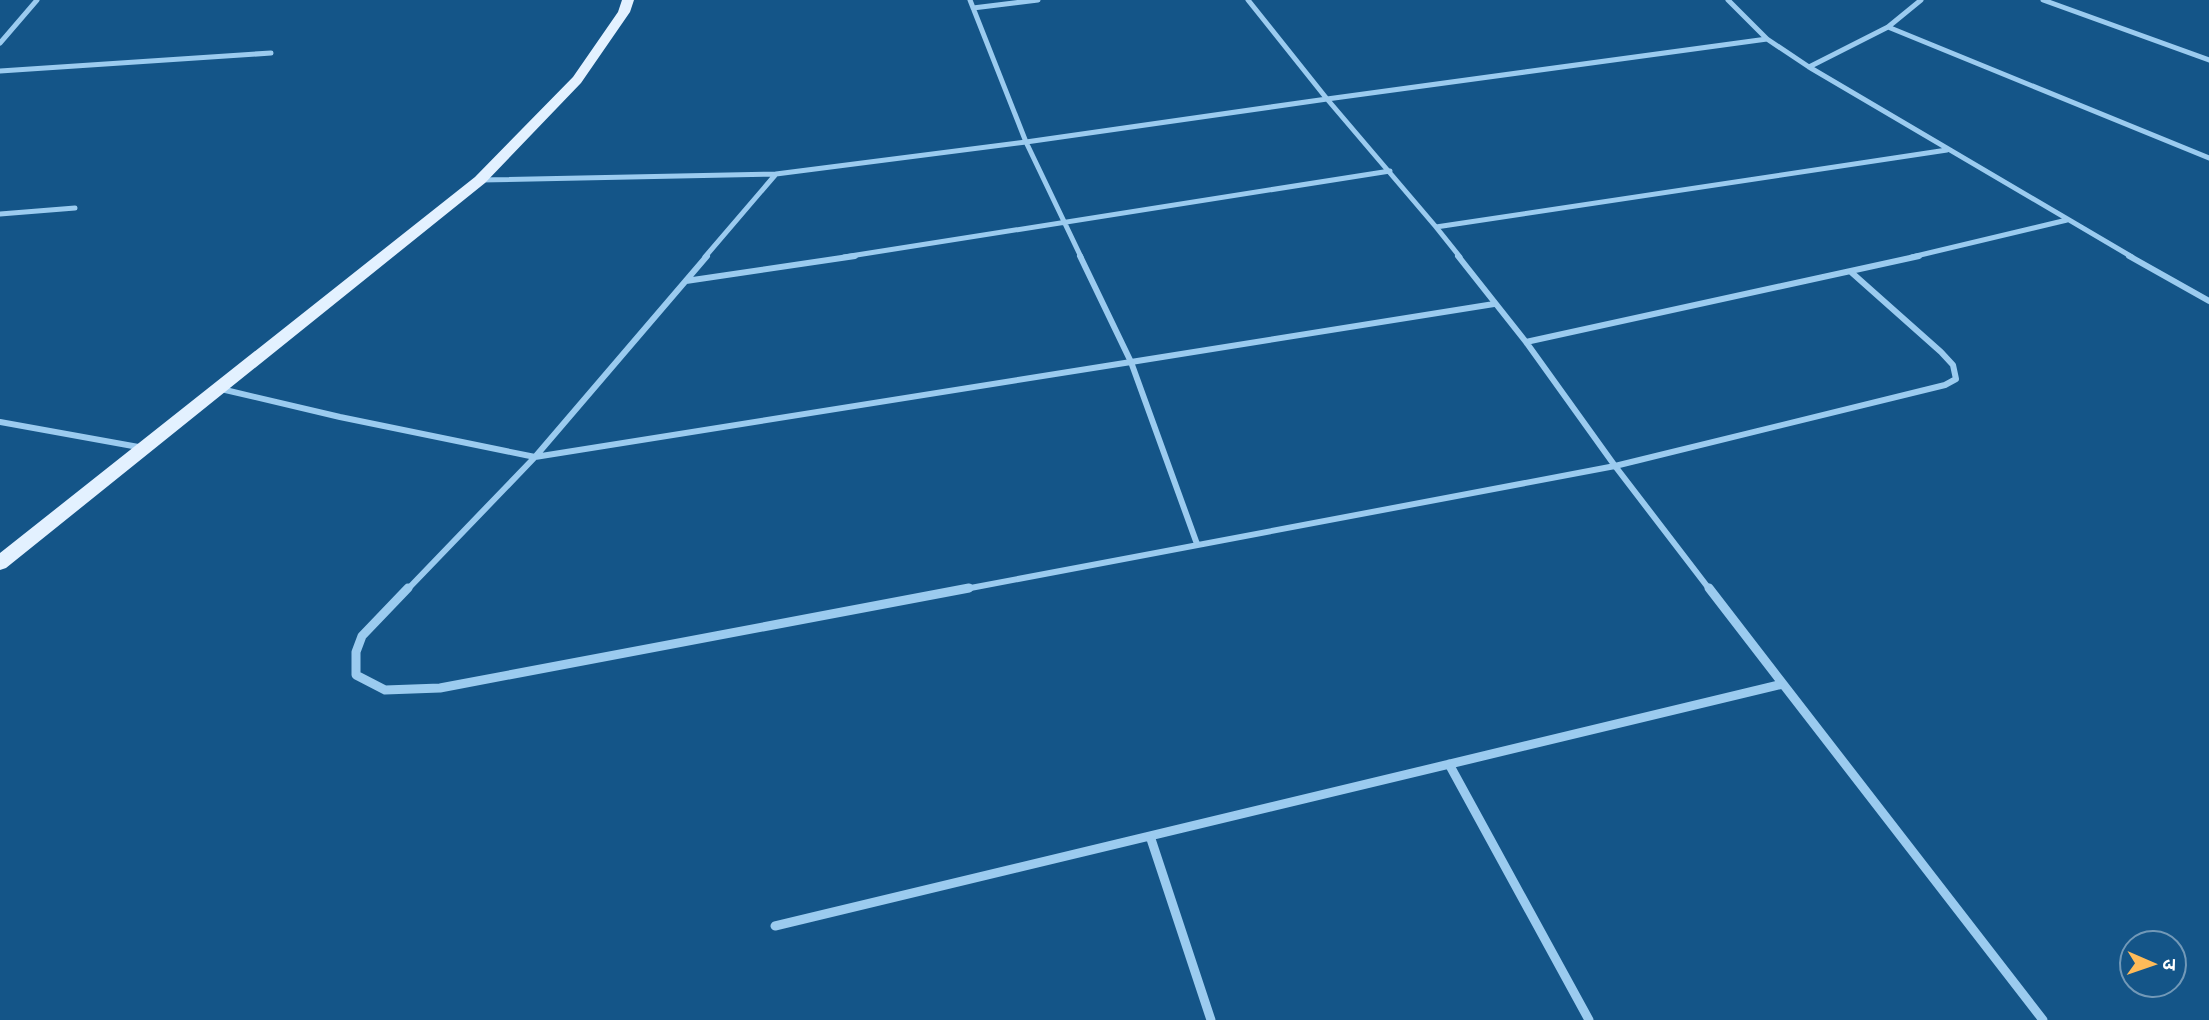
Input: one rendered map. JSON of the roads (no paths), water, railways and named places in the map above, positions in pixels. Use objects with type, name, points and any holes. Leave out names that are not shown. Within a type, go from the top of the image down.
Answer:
[{"type":"main road","points":[[0,563],[480,180],[577,80],[617,22],[628,0]]},
{"type":"street","points":[[0,43],[37,0]]},
{"type":"street","points":[[970,0],[1026,142],[1131,361],[1197,544]]},
{"type":"street","points":[[973,8],[1038,0]]},
{"type":"street","points":[[1248,0],[1327,99],[1436,227],[1526,342],[1615,466],[2043,1020]]},
{"type":"street","points":[[1728,0],[1768,38],[1809,67],[2209,301]]},
{"type":"street","points":[[1809,67],[1888,27],[1922,0]]},
{"type":"street","points":[[2043,0],[2209,61]]},
{"type":"street","points":[[1888,27],[2209,158]]},
{"type":"street","points":[[480,180],[776,174],[1026,142],[1768,38]]},
{"type":"street","points":[[0,71],[271,53]]},
{"type":"street","points":[[1436,227],[1947,150]]},
{"type":"street","points":[[686,281],[1066,224],[1390,171]]},
{"type":"street","points":[[776,174],[535,457],[362,636],[356,652],[356,675],[369,686],[387,691],[440,688],[1615,466],[1945,385],[1956,379],[1953,365],[1941,352],[1850,272]]},
{"type":"street","points":[[0,214],[75,208]]},
{"type":"street","points":[[1526,342],[1850,272],[2067,220]]},
{"type":"street","points":[[221,389],[340,417],[535,457],[1494,304]]},
{"type":"street","points":[[0,422],[145,448]]},
{"type":"street","points":[[775,926],[1783,684]]},
{"type":"street","points":[[1449,764],[1589,1020]]},
{"type":"street","points":[[1150,836],[1210,1020]]}]
